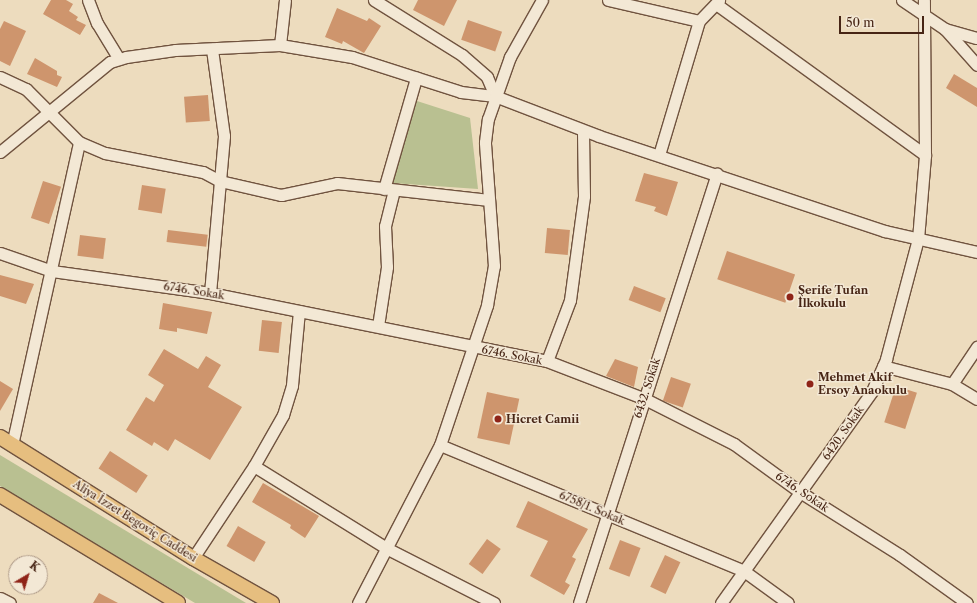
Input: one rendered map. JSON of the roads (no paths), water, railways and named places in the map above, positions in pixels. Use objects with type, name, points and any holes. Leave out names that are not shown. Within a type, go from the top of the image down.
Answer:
[{"type":"main road","name":"Aliya İzzet Begoviç Caddesi","points":[[0,437],[193,558],[272,603]]},
{"type":"main road","points":[[0,495],[178,603]]},
{"type":"street","points":[[88,0],[97,23],[119,59]]},
{"type":"street","points":[[280,45],[285,0]]},
{"type":"street","points":[[374,0],[462,56],[487,77],[495,96]]},
{"type":"street","points":[[358,603],[388,549],[440,445],[487,305],[494,266],[485,142],[495,96],[510,57],[542,0]]},
{"type":"street","points":[[608,0],[699,21]]},
{"type":"street","points":[[902,0],[945,29],[977,38]]},
{"type":"street","name":"6420. Sokak","points":[[720,603],[872,391],[883,366],[918,239],[924,154],[924,0]]},
{"type":"street","points":[[659,155],[699,21],[718,2],[924,154]]},
{"type":"street","points":[[945,29],[977,65]]},
{"type":"street","points":[[0,152],[110,62],[145,54],[280,45],[352,57],[461,92],[495,96],[583,131],[918,239],[977,252]]},
{"type":"street","points":[[210,293],[224,136],[212,49]]},
{"type":"street","points":[[0,77],[26,89],[79,142],[105,153],[203,172],[220,181],[280,195],[337,183],[489,200]]},
{"type":"street","points":[[378,326],[387,267],[385,226],[389,190],[416,78]]},
{"type":"street","points":[[547,362],[570,300],[584,196],[583,131]]},
{"type":"street","points":[[12,445],[52,271],[79,142]]},
{"type":"street","name":"6432. Sokak","points":[[579,603],[643,398],[717,174]]},
{"type":"street","name":"6746. Sokak","points":[[0,253],[52,271],[210,293],[378,326],[547,362],[643,398],[734,444],[800,492],[900,555],[967,603]]},
{"type":"street","points":[[193,558],[254,466],[283,415],[292,385],[299,311]]},
{"type":"street","points":[[952,384],[977,347]]},
{"type":"street","points":[[883,366],[952,384],[977,399]]},
{"type":"street","name":"6758/1. Sokak","points":[[440,445],[744,571],[788,603]]},
{"type":"street","points":[[254,466],[388,549],[494,603]]},
{"type":"street","points":[[0,598],[10,603]]},
{"type":"place","name":"Şerife Tufan İlkokulu","points":[[790,297]]},
{"type":"place","name":"Mehmet Akif Ersoy Anaokulu","points":[[810,384]]},
{"type":"place","name":"Hicret Camii","points":[[498,419]]}]
